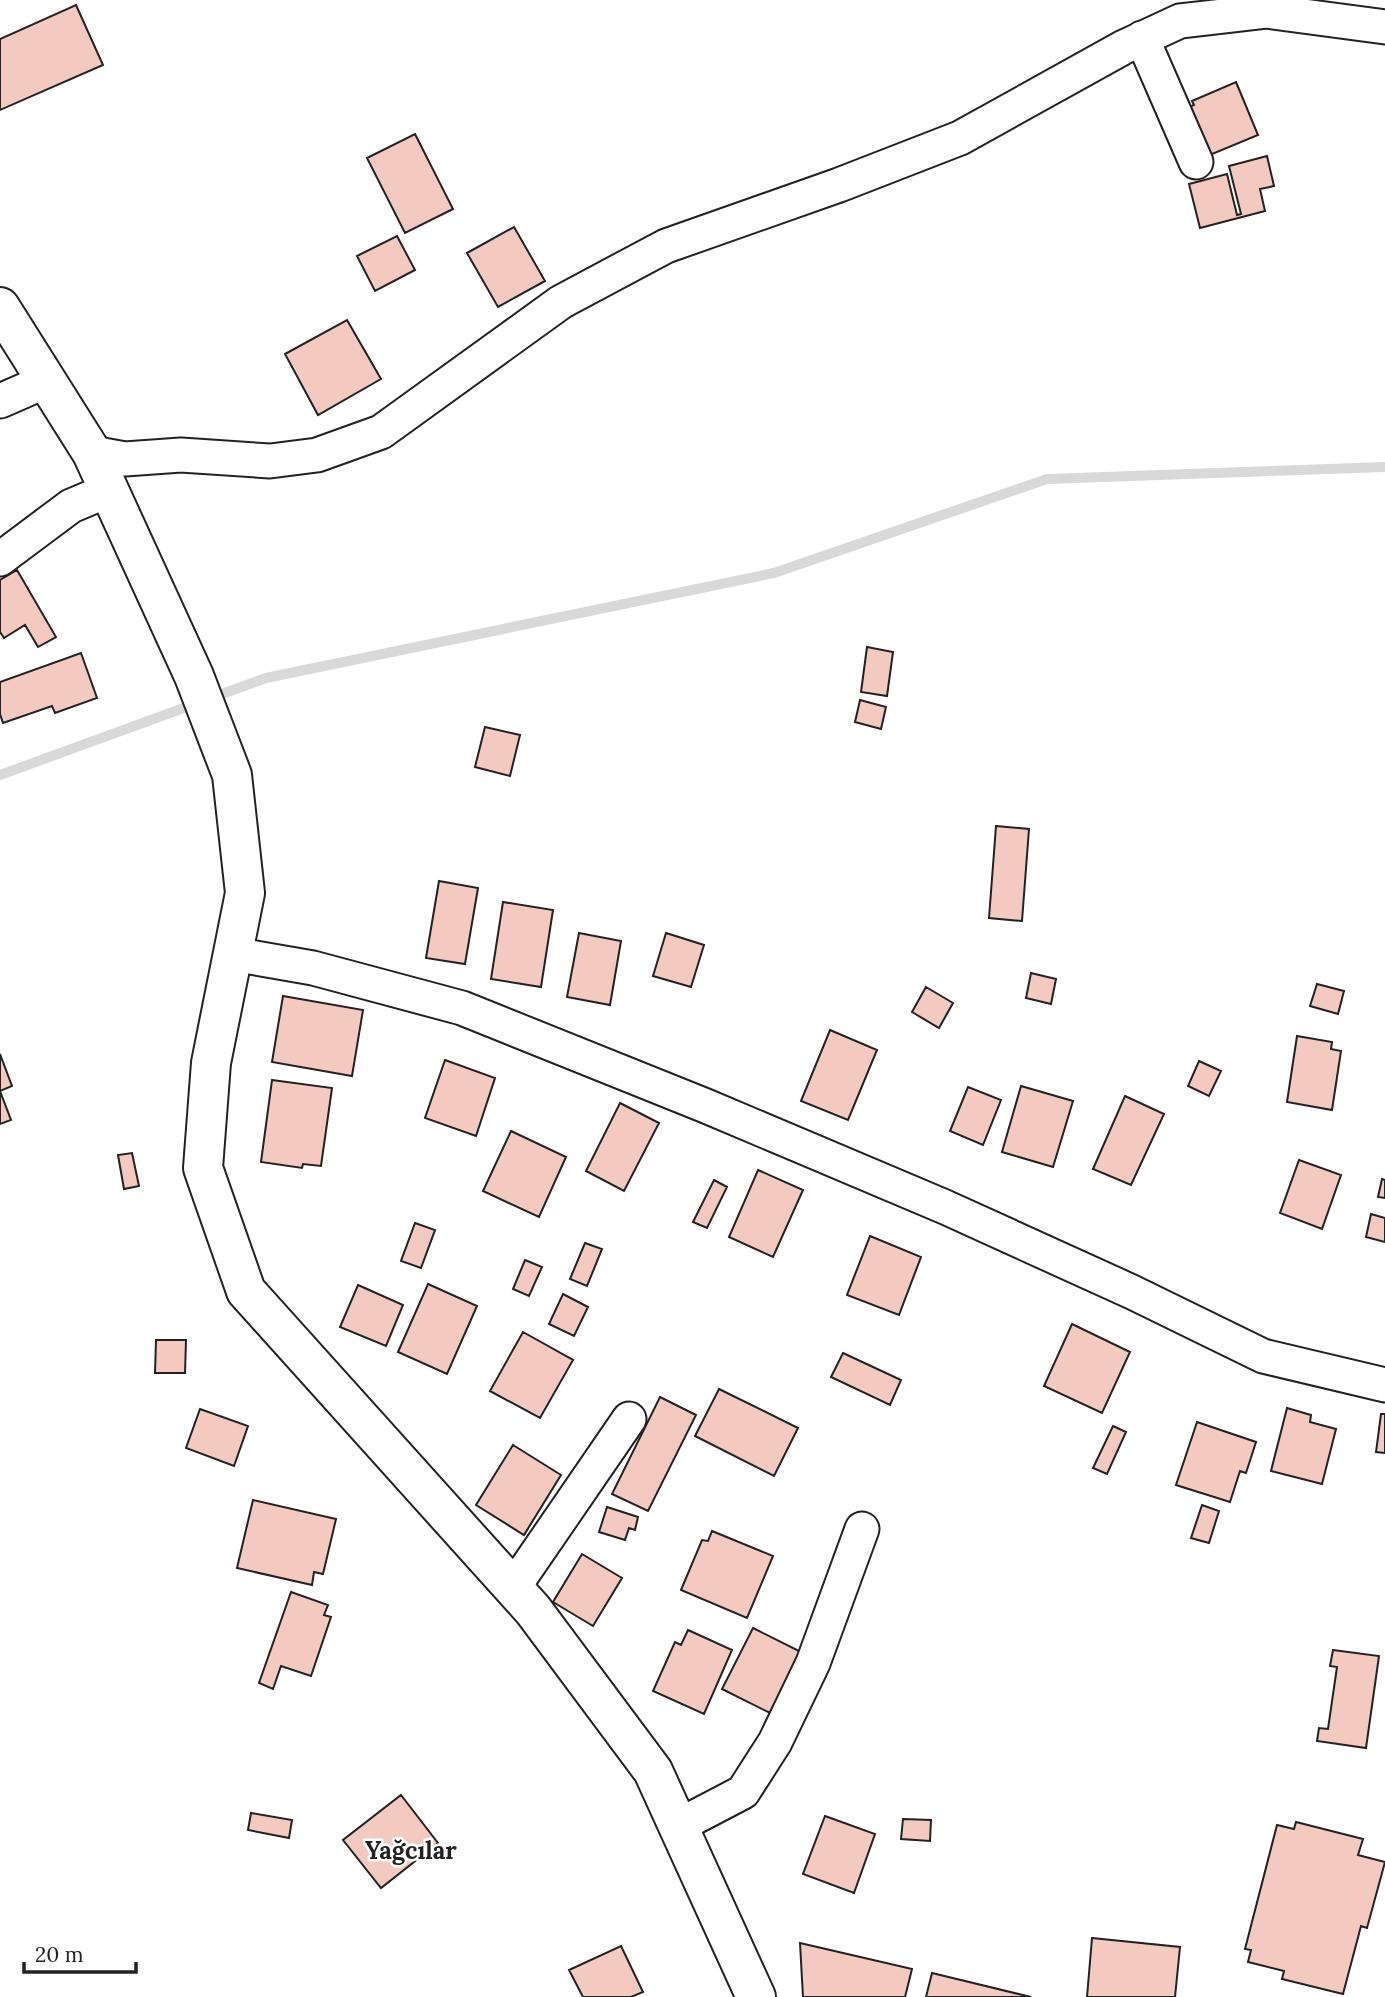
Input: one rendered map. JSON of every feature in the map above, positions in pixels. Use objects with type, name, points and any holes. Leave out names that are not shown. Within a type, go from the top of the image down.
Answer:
[{"type":"main road","points":[[0,307],[92,453],[194,676],[233,775],[245,893],[211,1063],[203,1168],[246,1291],[533,1609],[653,1771],[757,1997]]},
{"type":"street","points":[[92,453],[125,459],[181,455],[270,461],[317,455],[381,432],[561,302],[666,246],[839,185],[960,138],[1142,38],[1180,21],[1266,11],[1385,27]]},
{"type":"street","points":[[1142,38],[1196,162]]},
{"type":"street","points":[[0,401],[46,380]]},
{"type":"street","points":[[0,559],[71,506],[109,490]]},
{"type":"street","points":[[233,954],[313,968],[462,1008],[706,1106],[945,1207],[1132,1292],[1264,1356],[1385,1385]]},
{"type":"street","points":[[513,1588],[629,1419]]},
{"type":"street","points":[[678,1826],[743,1792],[762,1762],[813,1663],[862,1530]]},
{"type":"building","points":[[76,5],[103,65],[0,110],[0,39]]},
{"type":"building","points":[[1236,82],[1258,135],[1205,157],[1184,109],[1194,105],[1192,101]]},
{"type":"building","points":[[415,134],[453,209],[405,233],[367,158]]},
{"type":"building","points":[[1267,156],[1274,186],[1260,189],[1265,211],[1200,228],[1189,184],[1227,174],[1237,215],[1241,214],[1229,166]]},
{"type":"building","points":[[514,227],[545,281],[498,307],[467,253]]},
{"type":"building","points":[[397,236],[415,270],[375,291],[357,256]]},
{"type":"building","points":[[347,320],[381,379],[318,415],[285,354]]},
{"type":"building","points":[[17,570],[56,637],[38,647],[25,625],[4,638],[0,632],[0,580]]},
{"type":"building","points":[[867,647],[893,652],[887,696],[861,692]]},
{"type":"building","points":[[81,653],[97,698],[55,713],[52,706],[3,723],[0,714],[0,682]]},
{"type":"building","points":[[860,700],[886,707],[881,729],[855,722]]},
{"type":"building","points":[[485,727],[520,735],[510,776],[475,767]]},
{"type":"building","points":[[996,826],[1029,829],[1022,921],[989,918]]},
{"type":"building","points":[[439,881],[478,888],[465,964],[426,958]]},
{"type":"building","points":[[503,902],[553,910],[541,987],[491,979]]},
{"type":"building","points":[[579,933],[621,941],[610,1005],[567,997]]},
{"type":"building","points":[[666,933],[704,945],[691,987],[653,976]]},
{"type":"building","points":[[1031,973],[1056,979],[1051,1004],[1026,998]]},
{"type":"building","points":[[1317,984],[1344,991],[1338,1014],[1310,1006]]},
{"type":"building","points":[[926,987],[953,1003],[939,1028],[912,1012]]},
{"type":"building","points":[[283,996],[363,1010],[352,1076],[272,1062]]},
{"type":"building","points":[[830,1030],[877,1050],[848,1120],[801,1101]]},
{"type":"building","points":[[1297,1036],[1332,1042],[1331,1049],[1341,1051],[1332,1110],[1287,1102]]},
{"type":"building","points":[[0,1054],[12,1086],[0,1091]]},
{"type":"building","points":[[445,1060],[495,1078],[476,1136],[425,1118]]},
{"type":"building","points":[[1199,1061],[1221,1071],[1209,1096],[1188,1086]]},
{"type":"building","points":[[272,1080],[332,1088],[321,1166],[303,1164],[302,1168],[261,1162]]},
{"type":"building","points":[[1021,1086],[1073,1101],[1053,1167],[1002,1152]]},
{"type":"building","points":[[968,1087],[1001,1100],[983,1145],[950,1131]]},
{"type":"building","points":[[0,1091],[11,1120],[0,1124]]},
{"type":"building","points":[[1125,1096],[1164,1114],[1131,1185],[1093,1169]]},
{"type":"building","points":[[620,1103],[659,1123],[624,1191],[586,1171]]},
{"type":"building","points":[[511,1131],[566,1157],[539,1217],[483,1191]]},
{"type":"building","points":[[132,1153],[139,1186],[124,1189],[118,1155]]},
{"type":"building","points":[[1299,1160],[1341,1175],[1322,1229],[1280,1213]]},
{"type":"building","points":[[758,1170],[803,1190],[773,1257],[729,1237]]},
{"type":"building","points":[[1382,1179],[1385,1180],[1385,1198],[1378,1197]]},
{"type":"building","points":[[714,1180],[727,1187],[707,1228],[693,1222]]},
{"type":"building","points":[[1371,1214],[1385,1218],[1385,1242],[1366,1237]]},
{"type":"building","points":[[415,1223],[435,1230],[421,1268],[401,1261]]},
{"type":"building","points":[[870,1236],[921,1257],[899,1315],[847,1295]]},
{"type":"building","points":[[585,1243],[602,1249],[587,1286],[570,1279]]},
{"type":"building","points":[[525,1260],[542,1267],[529,1296],[513,1289]]},
{"type":"building","points":[[428,1284],[477,1306],[447,1374],[398,1352]]},
{"type":"building","points":[[358,1285],[403,1305],[386,1346],[340,1327]]},
{"type":"building","points":[[563,1294],[588,1307],[574,1336],[549,1324]]},
{"type":"building","points":[[1072,1324],[1130,1352],[1102,1413],[1044,1386]]},
{"type":"building","points":[[523,1332],[573,1360],[540,1418],[490,1391]]},
{"type":"building","points":[[156,1340],[186,1340],[185,1373],[155,1373]]},
{"type":"building","points":[[843,1353],[901,1380],[890,1405],[831,1377]]},
{"type":"building","points":[[719,1389],[798,1428],[774,1476],[695,1436]]},
{"type":"building","points":[[660,1397],[696,1415],[648,1511],[612,1494]]},
{"type":"building","points":[[1287,1408],[1311,1415],[1310,1422],[1336,1429],[1322,1484],[1271,1471]]},
{"type":"building","points":[[200,1409],[248,1426],[234,1466],[186,1448]]},
{"type":"building","points":[[1381,1414],[1385,1414],[1385,1453],[1376,1452]]},
{"type":"building","points":[[1197,1422],[1256,1442],[1246,1473],[1240,1471],[1230,1502],[1176,1485]]},
{"type":"building","points":[[1113,1426],[1126,1432],[1107,1474],[1093,1468]]},
{"type":"building","points":[[513,1445],[561,1475],[524,1535],[476,1505]]},
{"type":"building","points":[[253,1500],[336,1519],[323,1574],[314,1572],[312,1585],[237,1568]]},
{"type":"building","points":[[1202,1505],[1219,1511],[1209,1543],[1191,1538]]},
{"type":"building","points":[[607,1507],[638,1517],[635,1530],[629,1528],[625,1540],[599,1532]]},
{"type":"building","points":[[712,1531],[773,1556],[747,1618],[681,1590],[702,1540],[708,1541]]},
{"type":"building","points":[[582,1554],[622,1578],[593,1626],[553,1602]]},
{"type":"building","points":[[291,1592],[328,1605],[324,1615],[331,1617],[311,1676],[281,1666],[273,1689],[259,1683]]},
{"type":"building","points":[[753,1628],[801,1652],[770,1713],[722,1689]]},
{"type":"building","points":[[688,1630],[732,1650],[704,1714],[653,1691],[675,1642],[681,1645]]},
{"type":"building","points":[[1333,1650],[1379,1656],[1366,1748],[1317,1741],[1319,1728],[1328,1729],[1337,1667],[1330,1666]]},
{"type":"building","points":[[401,1795],[438,1843],[381,1888],[343,1840]]},
{"type":"building","points":[[251,1813],[292,1820],[289,1838],[248,1830]]},
{"type":"building","points":[[825,1816],[875,1834],[854,1893],[803,1874]]},
{"type":"building","points":[[903,1819],[931,1820],[930,1841],[901,1839]]},
{"type":"building","points":[[1296,1822],[1363,1839],[1358,1855],[1385,1862],[1367,1928],[1361,1926],[1343,1994],[1282,1979],[1284,1971],[1248,1962],[1251,1950],[1245,1949],[1277,1825],[1294,1829]]},
{"type":"building","points":[[1092,1938],[1180,1947],[1175,1997],[1087,1997]]},
{"type":"building","points":[[800,1943],[912,1969],[905,1997],[803,1997]]},
{"type":"building","points":[[621,1946],[643,1992],[631,1997],[583,1997],[569,1970]]},
{"type":"building","points":[[932,1973],[1031,1997],[926,1997]]},
{"type":"waterway","points":[[0,775],[266,678],[774,573],[1047,479],[1385,467]]},
{"type":"district","name":"Yağcılar","points":[[411,1851]]}]
